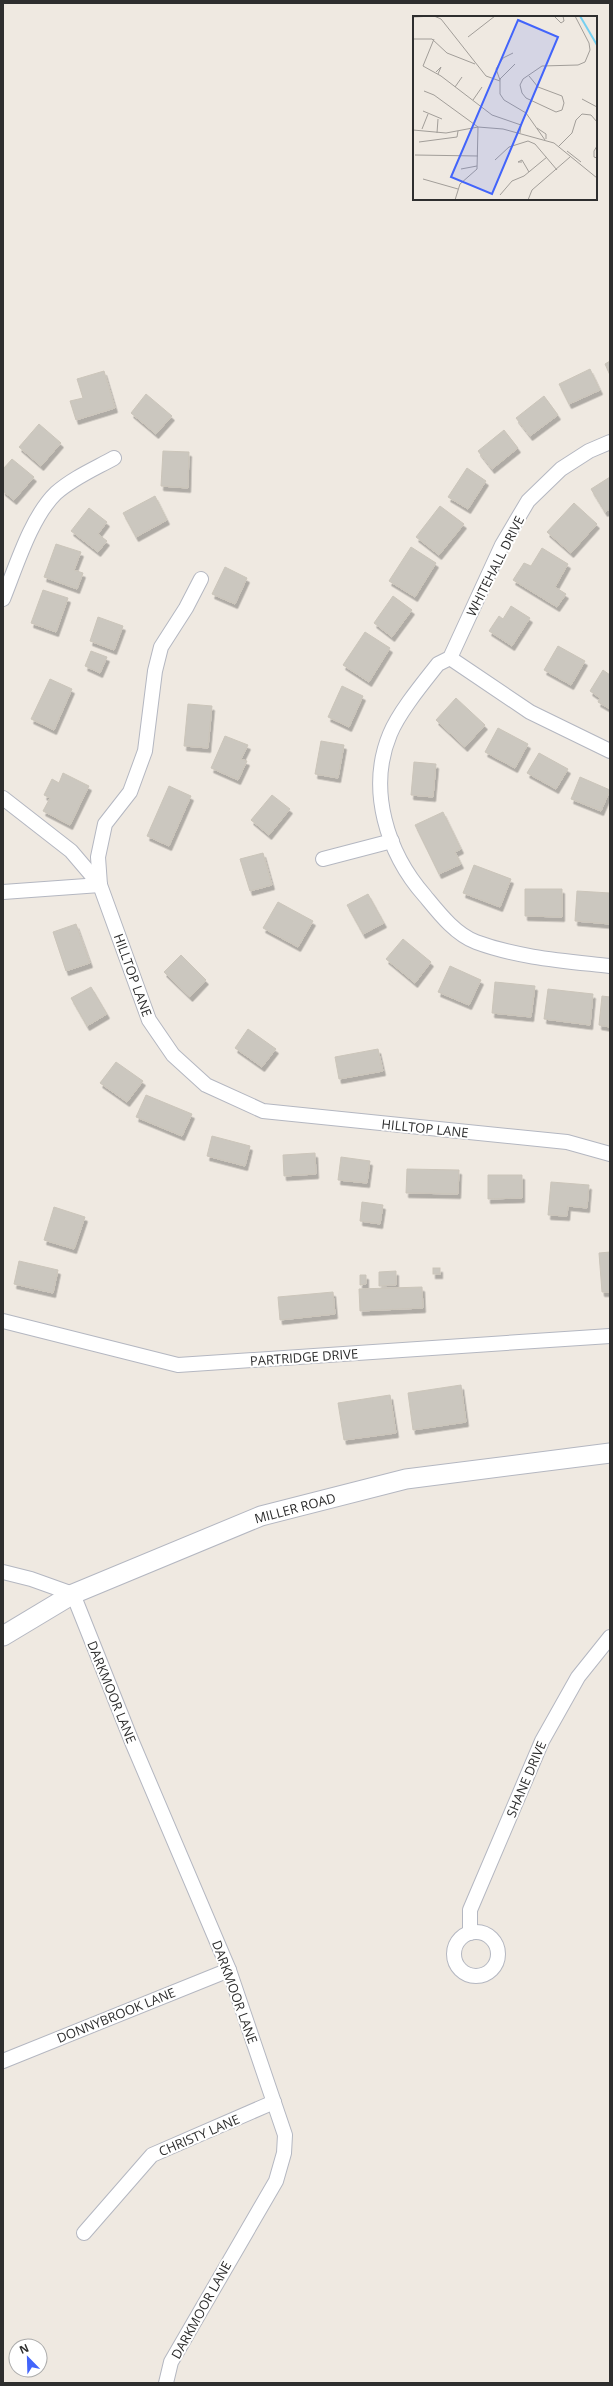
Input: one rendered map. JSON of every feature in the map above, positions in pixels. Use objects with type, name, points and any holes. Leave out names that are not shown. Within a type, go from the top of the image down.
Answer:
[{"type":"street","name":"WHITEHALL DRIVE","points":[[610,442],[589,451],[561,468],[528,501],[502,545],[450,658],[438,664],[390,733],[379,775],[384,818],[392,841],[410,879],[446,921],[475,942],[533,957],[610,966]]},
{"type":"street","points":[[3,599],[38,518],[55,494],[71,481],[114,458]]},
{"type":"street","name":"HILLTOP LANE","points":[[200,579],[186,608],[161,647],[155,671],[145,751],[130,792],[105,824],[98,857],[100,885],[149,1020],[173,1055],[206,1085],[263,1111],[567,1142],[610,1154]]},
{"type":"street","points":[[450,658],[530,712],[610,751]]},
{"type":"street","points":[[3,798],[71,851],[100,885]]},
{"type":"street","points":[[323,859],[392,841]]},
{"type":"street","points":[[3,892],[100,885]]},
{"type":"street","name":"PARTRIDGE DRIVE","points":[[3,1321],[178,1365],[610,1336]]},
{"type":"street","name":"MILLER ROAD","points":[[3,1636],[73,1594],[261,1516],[406,1479],[610,1453]]},
{"type":"street","points":[[3,1572],[30,1579],[73,1594]]},
{"type":"street","name":"DARKMOOR LANE","points":[[73,1594],[132,1742],[229,1970],[285,2136],[284,2153],[276,2181],[171,2362],[166,2383]]},
{"type":"street","name":"SHANE DRIVE","points":[[470,1933],[470,1910],[542,1741],[578,1677],[610,1637]]},
{"type":"street","name":"DONNYBROOK LANE","points":[[3,2061],[229,1970]]},
{"type":"street","name":"CHRISTY LANE","points":[[84,2233],[152,2155],[274,2102]]},
{"type":"building","points":[[610,361],[610,375],[605,364]]},
{"type":"building","points":[[590,369],[600,390],[569,404],[559,384]]},
{"type":"building","points":[[104,371],[115,408],[76,420],[70,401],[83,398],[77,379]]},
{"type":"building","points":[[146,394],[172,416],[156,434],[131,413]]},
{"type":"building","points":[[544,396],[558,415],[530,436],[516,418]]},
{"type":"building","points":[[39,424],[61,443],[41,466],[19,447]]},
{"type":"building","points":[[504,430],[518,448],[492,469],[478,451]]},
{"type":"building","points":[[163,451],[189,452],[188,488],[161,486]]},
{"type":"building","points":[[12,459],[34,477],[14,500],[3,491],[3,469]]},
{"type":"building","points":[[467,468],[486,481],[468,509],[448,497]]},
{"type":"building","points":[[610,477],[610,509],[605,512],[591,489]]},
{"type":"building","points":[[155,496],[167,520],[136,537],[123,513]]},
{"type":"building","points":[[574,503],[597,524],[571,553],[547,532]]},
{"type":"building","points":[[440,506],[464,524],[439,555],[416,537]]},
{"type":"building","points":[[89,508],[107,522],[98,534],[107,541],[98,552],[71,531]]},
{"type":"building","points":[[56,544],[81,552],[74,570],[83,573],[77,589],[44,577]]},
{"type":"building","points":[[411,547],[436,563],[415,597],[389,581]]},
{"type":"building","points":[[542,548],[568,564],[555,587],[566,594],[557,607],[513,580],[524,563],[531,566]]},
{"type":"building","points":[[225,567],[247,578],[235,604],[212,594]]},
{"type":"building","points":[[43,590],[68,598],[56,632],[31,623]]},
{"type":"building","points":[[393,596],[412,610],[392,637],[374,623]]},
{"type":"building","points":[[511,606],[530,618],[512,646],[489,631],[499,616],[503,619]]},
{"type":"building","points":[[98,617],[123,626],[114,650],[90,641]]},
{"type":"building","points":[[365,632],[390,648],[369,682],[343,665]]},
{"type":"building","points":[[558,646],[585,661],[571,685],[544,670]]},
{"type":"building","points":[[91,651],[107,657],[100,673],[85,666]]},
{"type":"building","points":[[603,670],[610,675],[610,709],[598,702],[600,698],[590,691]]},
{"type":"building","points":[[50,679],[72,689],[54,730],[31,719]]},
{"type":"building","points":[[342,686],[363,696],[349,727],[328,717]]},
{"type":"building","points":[[456,698],[485,725],[465,747],[436,720]]},
{"type":"building","points":[[188,704],[212,706],[208,748],[184,746]]},
{"type":"building","points":[[498,728],[528,744],[515,768],[485,752]]},
{"type":"building","points":[[225,736],[248,745],[241,759],[247,761],[238,780],[211,768]]},
{"type":"building","points":[[321,741],[344,745],[338,778],[315,774]]},
{"type":"building","points":[[539,753],[568,769],[556,789],[527,773]]},
{"type":"building","points":[[414,762],[436,764],[433,797],[411,795]]},
{"type":"building","points":[[63,773],[89,786],[70,825],[43,811],[50,798],[44,795],[52,779],[59,783]]},
{"type":"building","points":[[580,777],[610,790],[601,811],[571,799]]},
{"type":"building","points":[[169,786],[191,796],[169,846],[147,836]]},
{"type":"building","points":[[272,795],[290,809],[269,835],[251,820]]},
{"type":"building","points":[[443,812],[461,849],[455,852],[461,864],[439,874],[415,825]]},
{"type":"building","points":[[263,853],[272,885],[250,891],[240,859]]},
{"type":"building","points":[[474,865],[511,879],[500,907],[463,893]]},
{"type":"building","points":[[525,889],[562,889],[562,917],[525,916]]},
{"type":"building","points":[[577,891],[610,893],[610,924],[575,921]]},
{"type":"building","points":[[368,894],[384,923],[363,934],[347,905]]},
{"type":"building","points":[[278,902],[313,921],[298,947],[263,928]]},
{"type":"building","points":[[76,924],[90,963],[66,971],[53,932]]},
{"type":"building","points":[[403,939],[431,962],[415,983],[386,959]]},
{"type":"building","points":[[181,955],[206,980],[190,997],[164,972]]},
{"type":"building","points":[[450,966],[481,980],[469,1005],[438,992]]},
{"type":"building","points":[[495,982],[535,986],[531,1017],[492,1013]]},
{"type":"building","points":[[91,987],[107,1014],[87,1026],[71,998]]},
{"type":"building","points":[[548,989],[593,994],[590,1025],[544,1019]]},
{"type":"building","points":[[602,996],[610,997],[610,1027],[599,1025]]},
{"type":"building","points":[[248,1029],[276,1049],[262,1067],[235,1048]]},
{"type":"building","points":[[378,1049],[383,1071],[339,1079],[335,1057]]},
{"type":"building","points":[[116,1062],[143,1081],[127,1102],[100,1083]]},
{"type":"building","points":[[146,1095],[192,1114],[182,1136],[136,1117]]},
{"type":"building","points":[[212,1136],[250,1146],[245,1166],[207,1156]]},
{"type":"building","points":[[315,1153],[316,1174],[284,1176],[283,1155]]},
{"type":"building","points":[[341,1157],[370,1161],[367,1183],[338,1180]]},
{"type":"building","points":[[407,1169],[459,1170],[458,1194],[406,1193]]},
{"type":"building","points":[[488,1175],[522,1175],[522,1198],[488,1199]]},
{"type":"building","points":[[551,1182],[589,1185],[587,1208],[568,1206],[567,1216],[548,1215]]},
{"type":"building","points":[[362,1202],[383,1205],[380,1224],[360,1221]]},
{"type":"building","points":[[54,1207],[85,1217],[74,1249],[44,1240]]},
{"type":"building","points":[[610,1252],[610,1292],[602,1292],[599,1253]]},
{"type":"building","points":[[19,1261],[58,1270],[53,1293],[14,1284]]},
{"type":"building","points":[[433,1268],[440,1268],[440,1274],[433,1274]]},
{"type":"building","points":[[396,1271],[396,1285],[379,1286],[379,1272]]},
{"type":"building","points":[[360,1275],[366,1275],[366,1284],[360,1285]]},
{"type":"building","points":[[422,1287],[423,1308],[360,1311],[359,1289]]},
{"type":"building","points":[[333,1292],[335,1314],[280,1320],[278,1297]]},
{"type":"building","points":[[461,1385],[466,1422],[413,1430],[408,1393]]},
{"type":"building","points":[[390,1395],[396,1433],[344,1440],[338,1403]]}]
